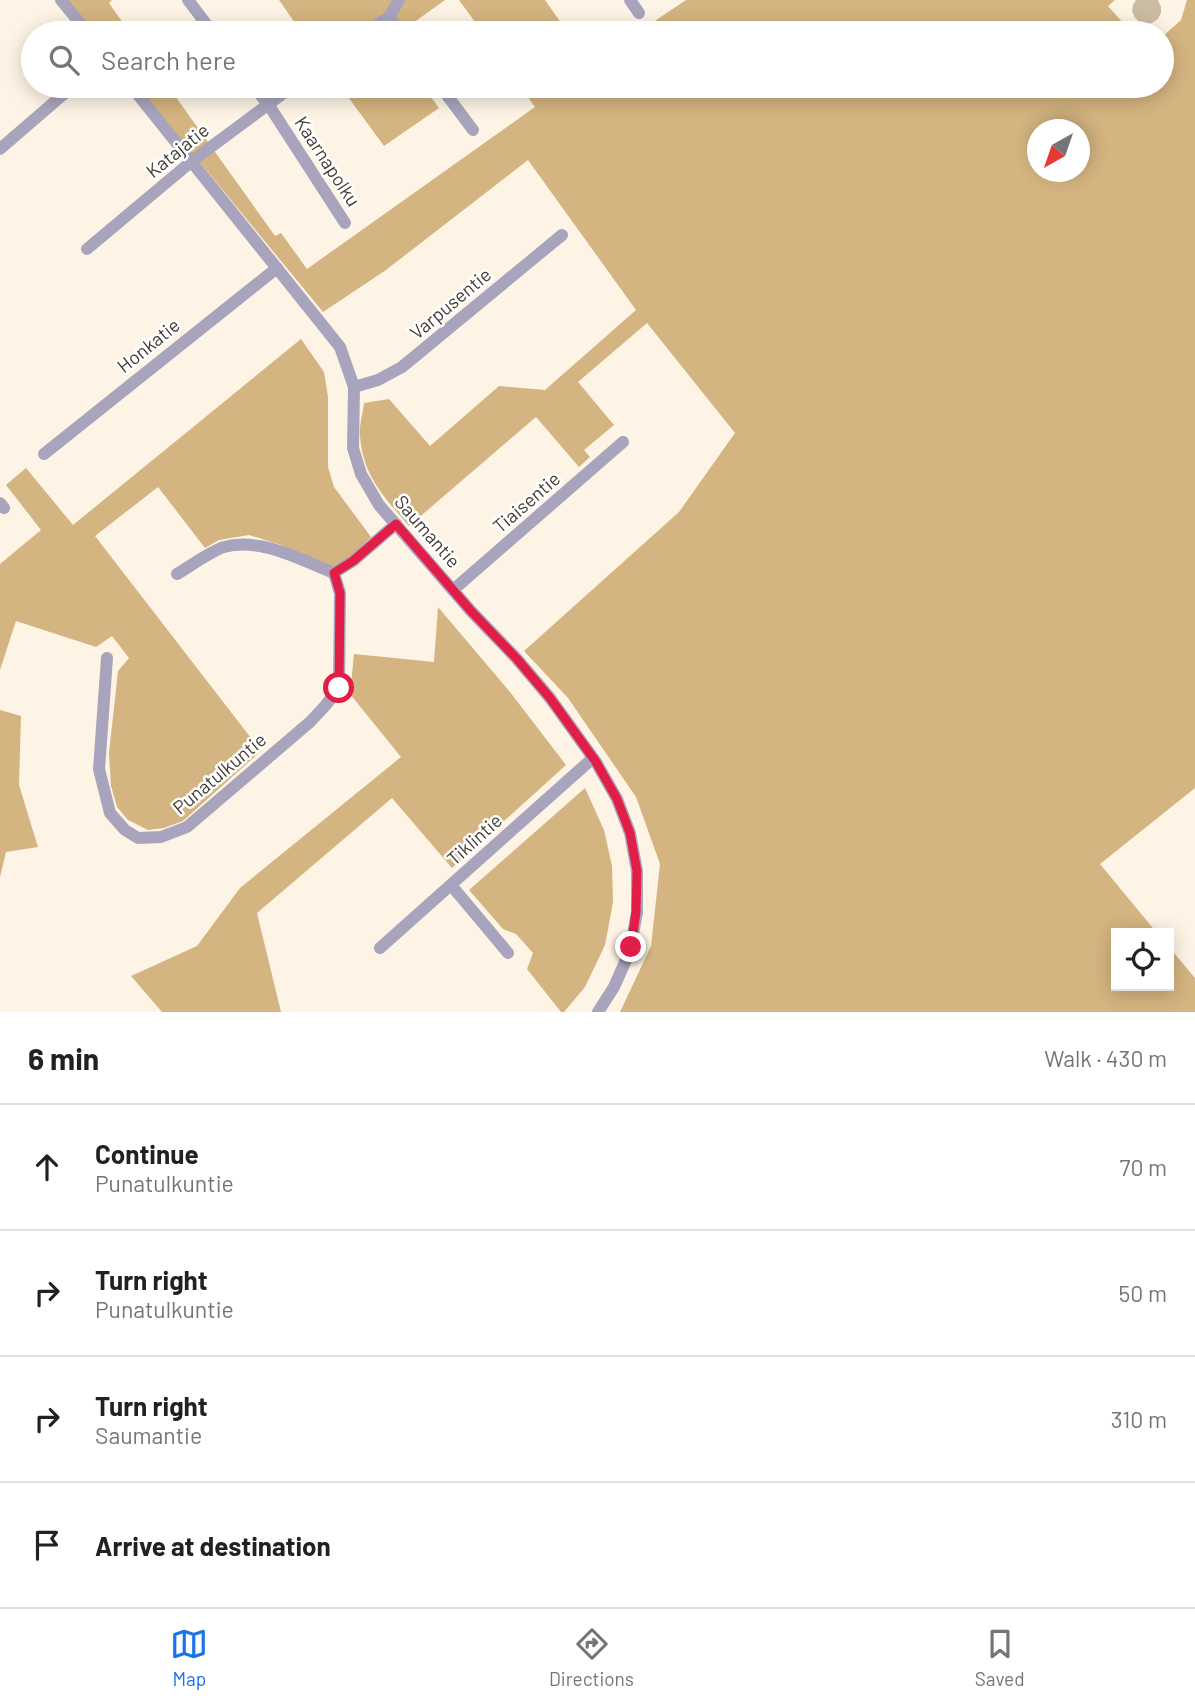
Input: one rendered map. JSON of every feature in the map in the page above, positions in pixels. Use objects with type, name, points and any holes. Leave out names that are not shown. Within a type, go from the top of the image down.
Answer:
[{"type":"street","points":[[61,0],[78,21]]},
{"type":"street","points":[[188,0],[205,21]]},
{"type":"street","points":[[383,21],[389,17],[399,0]]},
{"type":"street","points":[[630,0],[639,13]]},
{"type":"street","points":[[389,17],[392,21]]},
{"type":"street","points":[[0,149],[60,98]]},
{"type":"street","name":"Saumantie","points":[[141,98],[340,346],[354,387],[353,448],[361,474],[379,505],[550,698],[593,758],[617,799],[630,833],[637,871],[636,912],[630,951],[614,987],[598,1012]]},
{"type":"street","name":"Kaarnapolku","points":[[263,98],[345,223]]},
{"type":"street","name":"Katajatie","points":[[87,249],[192,161],[276,98]]},
{"type":"street","points":[[449,98],[473,130]]},
{"type":"street","name":"Varpusentie","points":[[354,387],[378,380],[402,367],[562,235]]},
{"type":"street","name":"Honkatie","points":[[44,454],[277,268]]},
{"type":"street","name":"Tiaisentie","points":[[453,590],[623,442]]},
{"type":"street","points":[[177,574],[222,548],[248,544],[286,554],[334,573],[353,561],[396,524]]},
{"type":"street","name":"Punatulkuntie","points":[[107,658],[99,769],[110,813],[125,830],[138,838],[161,837],[187,827],[310,722],[339,688],[340,593],[334,573]]},
{"type":"street","name":"Tiklintie","points":[[380,948],[593,758]]},
{"type":"street","points":[[451,885],[508,953]]},
{"type":"shaded area","points":[[67,0],[112,0],[109,3],[122,21],[84,21]]},
{"type":"shaded area","points":[[279,0],[445,0],[416,21],[294,21]]},
{"type":"shaded area","points":[[459,0],[545,0],[560,21],[474,21]]},
{"type":"shaded area","points":[[686,0],[1115,0],[1108,6],[1121,21],[655,21]]},
{"type":"shaded area","points":[[1187,0],[1195,0],[1195,788],[1100,864],[1153,928],[1111,928],[1111,991],[1174,991],[1174,953],[1195,978],[1195,1012],[620,1012],[651,946],[660,864],[636,797],[568,698],[524,651],[679,512],[735,433],[647,323],[578,382],[614,425],[584,450],[590,457],[579,467],[536,417],[409,526],[376,485],[365,463],[360,432],[364,403],[389,399],[430,446],[499,386],[545,390],[636,310],[528,160],[386,270],[323,312],[147,98],[177,98],[275,236],[281,233],[307,269],[535,107],[529,98],[1174,98],[1174,26],[1181,20]]},
{"type":"shaded area","points":[[349,98],[432,98],[439,108],[384,146]]},
{"type":"shaded area","points":[[301,339],[324,372],[328,397],[328,467],[334,487],[371,537],[354,554],[333,568],[281,545],[249,535],[219,540],[205,548],[158,487],[95,536],[261,751],[183,821],[148,830],[128,820],[117,807],[111,786],[109,753],[118,671],[129,658],[112,636],[96,647],[16,621],[0,670],[0,564],[41,530],[6,485],[26,468],[73,525]]},
{"type":"shaded area","points":[[438,607],[510,692],[566,765],[452,868],[392,798],[257,913],[281,1012],[162,1012],[131,976],[197,946],[240,888],[401,757],[350,694],[354,654],[434,662]]},
{"type":"shaded area","points":[[0,710],[21,716],[19,785],[38,847],[6,852],[0,877]]},
{"type":"shaded area","points":[[585,788],[604,830],[612,866],[613,902],[605,945],[585,987],[564,1012],[561,1012],[527,969],[533,953],[516,934],[503,929],[469,890]]},
{"type":"building","points":[[1136,0],[1158,0],[1161,13],[1155,21],[1139,21],[1132,11]]},
{"type":"route","points":[[339,688],[340,593],[334,573],[353,561],[396,524],[550,698],[596,762],[617,799],[630,833],[637,871],[636,912],[631,947]]}]
